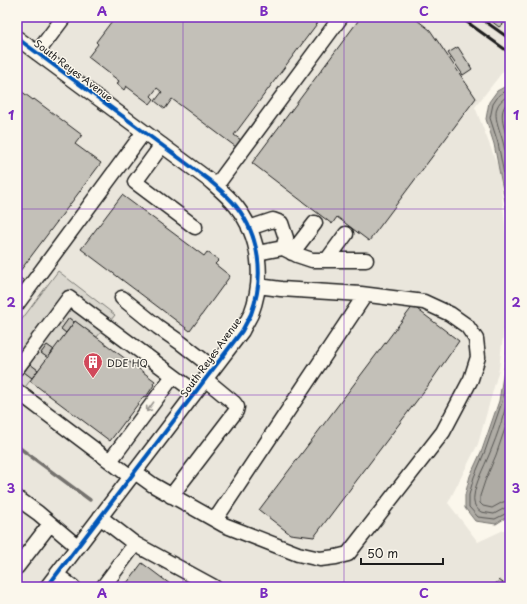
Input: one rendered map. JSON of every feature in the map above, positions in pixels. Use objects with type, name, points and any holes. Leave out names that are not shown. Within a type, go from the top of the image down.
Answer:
[{"type":"street","points":[[37,53],[64,17]]},
{"type":"street","points":[[216,186],[341,17]]},
{"type":"street","name":"South Reyes Avenue","points":[[17,38],[216,186],[236,206],[245,220],[257,248],[259,263],[259,282],[255,300],[242,331],[47,587]]},
{"type":"street","points":[[17,304],[144,132]]},
{"type":"street","points":[[162,145],[135,182],[195,227]]},
{"type":"street","points":[[249,228],[273,220],[281,222],[288,250]]},
{"type":"street","points":[[288,250],[315,223]]},
{"type":"street","points":[[327,260],[346,234]]},
{"type":"street","points":[[257,253],[288,250],[312,260],[366,260]]},
{"type":"street","points":[[17,391],[110,461],[224,525],[298,554],[320,559],[348,554],[443,432],[471,379],[478,357],[476,339],[467,326],[450,314],[424,302],[365,295],[258,286]]},
{"type":"street","points":[[215,520],[365,295]]},
{"type":"street","points":[[17,368],[69,298],[196,392]]},
{"type":"street","points":[[122,298],[158,327],[181,343],[237,408],[172,496]]},
{"type":"street","points":[[110,461],[173,376]]},
{"type":"street","points":[[17,498],[38,513],[78,547]]},
{"type":"street","points":[[100,517],[135,544],[214,587]]},
{"type":"street","points":[[17,567],[50,524]]},
{"type":"street","points":[[103,587],[135,544]]},
{"type":"street","points":[[57,575],[73,587]]},
{"type":"shaded area","points":[[17,17],[510,17],[510,72],[504,70],[475,107],[499,169],[510,270],[499,369],[478,444],[448,503],[478,542],[510,527],[510,587],[17,587]]},
{"type":"shaded area","points":[[58,271],[115,315],[97,337],[69,318],[61,329],[66,333],[54,350],[47,345],[41,353],[48,358],[38,370],[30,364],[24,372],[32,378],[17,398],[17,326]]},
{"type":"water","points":[[508,85],[510,86],[510,226],[494,144],[486,119],[489,102],[497,91]]},
{"type":"water","points":[[510,332],[510,515],[496,524],[475,521],[465,508],[465,495],[470,476],[482,450],[499,401]]},
{"type":"building","points":[[115,17],[322,17],[234,135],[241,140],[236,147],[172,99],[165,109],[155,101],[162,92],[157,88],[151,96],[154,99],[150,104],[126,86],[124,90],[117,84],[119,81],[88,57],[98,44],[96,42]]},
{"type":"building","points":[[361,17],[413,17],[430,30],[476,98],[369,241],[337,217],[332,224],[252,163]]},
{"type":"building","points":[[486,17],[510,17],[510,19],[499,27]]},
{"type":"building","points":[[458,47],[472,69],[463,75],[448,53]]},
{"type":"building","points":[[17,88],[82,135],[75,144],[101,163],[17,275]]},
{"type":"building","points":[[122,195],[204,256],[207,252],[219,260],[215,264],[230,276],[190,331],[81,249]]},
{"type":"building","points":[[17,276],[26,282],[21,288],[17,285]]},
{"type":"building","points":[[413,306],[459,341],[427,387],[314,537],[290,534],[259,510]]},
{"type":"building","points":[[69,318],[74,322],[66,333],[61,329]]},
{"type":"building","name":"DDE HQ","points":[[75,321],[155,381],[146,397],[144,396],[110,441],[30,381]]},
{"type":"building","points":[[47,345],[54,350],[48,358],[41,353]]},
{"type":"building","points":[[30,364],[38,370],[32,378],[24,372]]},
{"type":"building","points":[[142,563],[174,587],[122,587],[125,582],[127,583]]},
{"type":"building","points":[[499,580],[506,585],[505,587],[493,587]]},
{"type":"waterway","points":[[17,446],[90,500]]},
{"type":"railway","points":[[460,17],[510,53]]},
{"type":"railway","points":[[479,17],[510,39]]},
{"type":"cycle path","points":[[17,38],[209,180],[226,195],[236,206],[250,230],[255,244],[259,272],[258,286],[251,314],[242,331],[47,587]]},
{"type":"place","name":"DDE HQ","points":[[93,379]]}]
